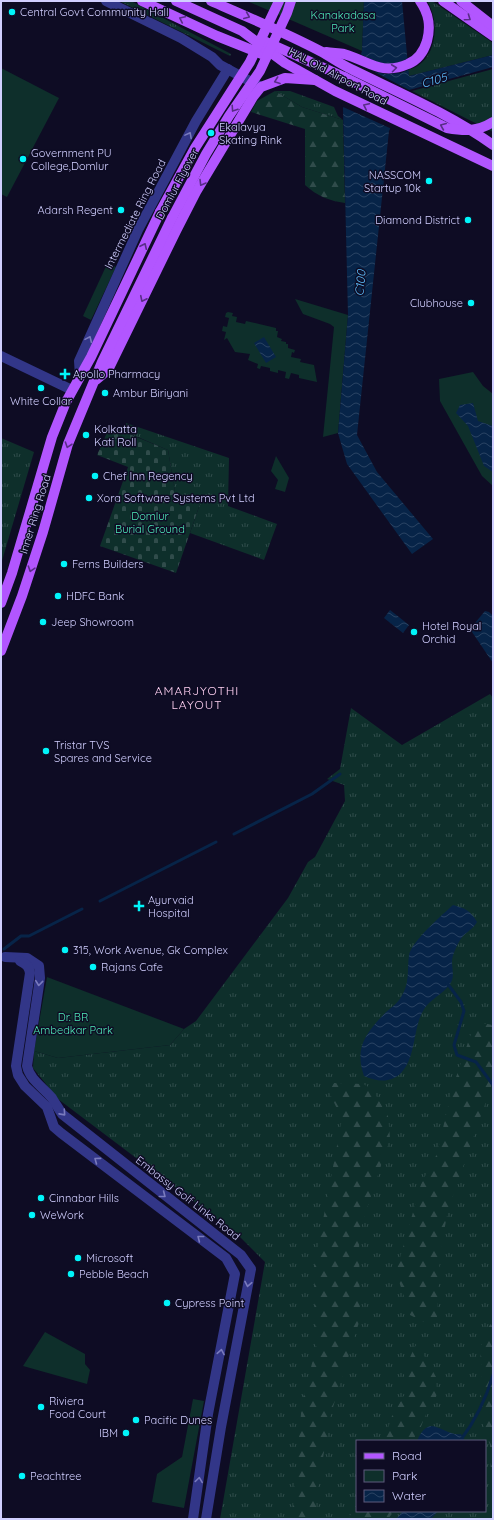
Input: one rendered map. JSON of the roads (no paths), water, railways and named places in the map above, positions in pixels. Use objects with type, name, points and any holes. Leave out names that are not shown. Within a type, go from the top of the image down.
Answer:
[{"type":"main road","points":[[142,1],[217,36],[285,63]]},
{"type":"main road","name":"HAL Old Airport Road","points":[[176,1],[242,31],[285,63],[335,91],[493,166]]},
{"type":"main road","name":"HAL Old Airport Road","points":[[211,1],[254,19],[322,52],[346,66],[409,97],[478,134],[493,145]]},
{"type":"main road","name":"Domlur Flyover","points":[[80,376],[91,357],[160,212],[195,148],[250,62],[279,1]]},
{"type":"main road","name":"Domlur Flyover","points":[[92,384],[172,218],[206,154],[229,116],[260,71],[287,14],[291,1]]},
{"type":"main road","points":[[322,52],[344,54],[376,67],[386,69],[400,68],[414,61],[426,46],[430,30],[426,9],[420,1]]},
{"type":"main road","points":[[443,1],[493,36]]},
{"type":"main road","points":[[461,1],[493,26]]},
{"type":"main road","points":[[242,31],[344,77],[447,128],[465,132],[478,129],[493,122]]},
{"type":"main road","points":[[92,384],[108,370],[196,192],[253,97],[261,87],[285,78],[315,80]]},
{"type":"main road","name":"Inner Ring Road","points":[[1,603],[12,573],[52,437],[72,390],[80,376]]},
{"type":"main road","name":"Inner Ring Road","points":[[1,652],[22,596],[43,532],[68,444],[92,384]]},
{"type":"street","points":[[106,1],[181,38],[212,56],[220,65],[228,70],[261,87]]},
{"type":"street","name":"Intermediate Ring Road","points":[[80,376],[79,360],[138,230],[196,121],[228,70]]},
{"type":"street","points":[[1,356],[72,390]]},
{"type":"street","points":[[3,956],[27,958],[34,967],[30,973],[16,1066],[18,1075],[26,1086],[47,1107],[54,1127],[226,1258],[235,1274],[208,1414],[193,1519]]},
{"type":"street","name":"Embassy Golf Links Road","points":[[34,967],[40,978],[27,1066],[28,1072],[32,1078],[51,1097],[62,1114],[241,1255],[251,1269],[221,1427],[206,1519]]},
{"type":"street","points":[[47,1107],[51,1097]]},
{"type":"water","points":[[364,1],[402,1],[409,76],[493,55],[493,67],[409,90],[389,131],[357,435],[377,472],[433,539],[412,554],[347,464],[338,433],[348,315],[343,108],[362,51]]},
{"type":"water","points":[[264,337],[276,357],[266,363],[254,343]]},
{"type":"water","points":[[473,403],[478,421],[493,426],[493,472],[484,466],[468,426],[456,413],[460,405]]},
{"type":"water","points":[[390,610],[409,625],[403,633],[384,618]]},
{"type":"water","points":[[485,611],[489,612],[493,616],[493,663],[470,629]]},
{"type":"water","points":[[453,905],[467,910],[477,922],[465,934],[455,949],[452,960],[453,978],[450,984],[426,1006],[423,1011],[417,1026],[412,1051],[406,1067],[401,1073],[388,1080],[378,1080],[364,1076],[360,1057],[361,1049],[373,1027],[398,1001],[404,992],[407,982],[409,955],[411,949],[428,928]]},
{"type":"water","points":[[431,1426],[454,1434],[461,1434],[464,1440],[417,1440],[422,1431]]},
{"type":"water","points":[[402,1512],[437,1512],[431,1519],[396,1519]]},
{"type":"waterway","points":[[234,834],[312,794],[340,774]]},
{"type":"waterway","points":[[100,901],[216,842]]},
{"type":"waterway","points":[[4,949],[21,936],[29,936],[82,909]]},
{"type":"waterway","points":[[447,983],[461,1002],[464,1011],[454,1045],[457,1055],[476,1062],[493,1085]]},
{"type":"waterway","points":[[461,1440],[480,1410],[493,1375]]},
{"type":"place","name":"Central Govt Community Hall","points":[[12,12]]},
{"type":"place","name":"Ekalavya Skating Rink","points":[[211,133]]},
{"type":"place","name":"Government PU College,Domlur","points":[[23,159]]},
{"type":"place","name":"NASSCOM Startup 10k","points":[[429,181]]},
{"type":"place","name":"Adarsh Regent","points":[[121,210]]},
{"type":"place","name":"Diamond District","points":[[468,220]]},
{"type":"place","name":"Clubhouse","points":[[471,303]]},
{"type":"place","name":"Apollo Pharmacy","points":[[65,374]]},
{"type":"place","name":"White Collar","points":[[41,388]]},
{"type":"place","name":"Ambur Biriyani","points":[[105,393]]},
{"type":"place","name":"Kolkatta Kati Roll","points":[[86,435]]},
{"type":"place","name":"Chef Inn Regency","points":[[95,476]]},
{"type":"place","name":"Xora Software Systems Pvt Ltd","points":[[89,498]]},
{"type":"place","name":"Ferns Builders","points":[[64,564]]},
{"type":"place","name":"HDFC Bank","points":[[58,596]]},
{"type":"place","name":"Jeep Showroom","points":[[43,622]]},
{"type":"place","name":"Hotel Royal Orchid","points":[[414,632]]},
{"type":"place","name":"Tristar TVS Spares and Service","points":[[46,751]]},
{"type":"place","name":"Ayurvaid Hospital","points":[[139,906]]},
{"type":"place","name":"315, Work Avenue, Gk Complex","points":[[65,950]]},
{"type":"place","name":"Rajans Cafe","points":[[93,967]]},
{"type":"place","name":"Cinnabar Hills","points":[[41,1198]]},
{"type":"place","name":"WeWork","points":[[32,1215]]},
{"type":"place","name":"Microsoft","points":[[78,1258]]},
{"type":"place","name":"Pebble Beach","points":[[71,1274]]},
{"type":"place","name":"Cypress Point","points":[[167,1303]]},
{"type":"place","name":"Riviera Food Court","points":[[41,1407]]},
{"type":"place","name":"Pacific Dunes","points":[[136,1420]]},
{"type":"place","name":"IBM","points":[[126,1433]]},
{"type":"place","name":"Peachtree","points":[[22,1476]]},
{"type":"district","name":"AMARJYOTHI LAYOUT","points":[[197,697]]},
{"type":"park label","name":"Kanakadasa Park","points":[[343,21]]},
{"type":"park label","name":"Domlur Burial Ground","points":[[150,522]]},
{"type":"park label","name":"Dr. BR Ambedkar Park","points":[[73,1023]]},
{"type":"water label","name":"C105","points":[[434,80]]},
{"type":"water label","name":"C100","points":[[360,283]]}]
